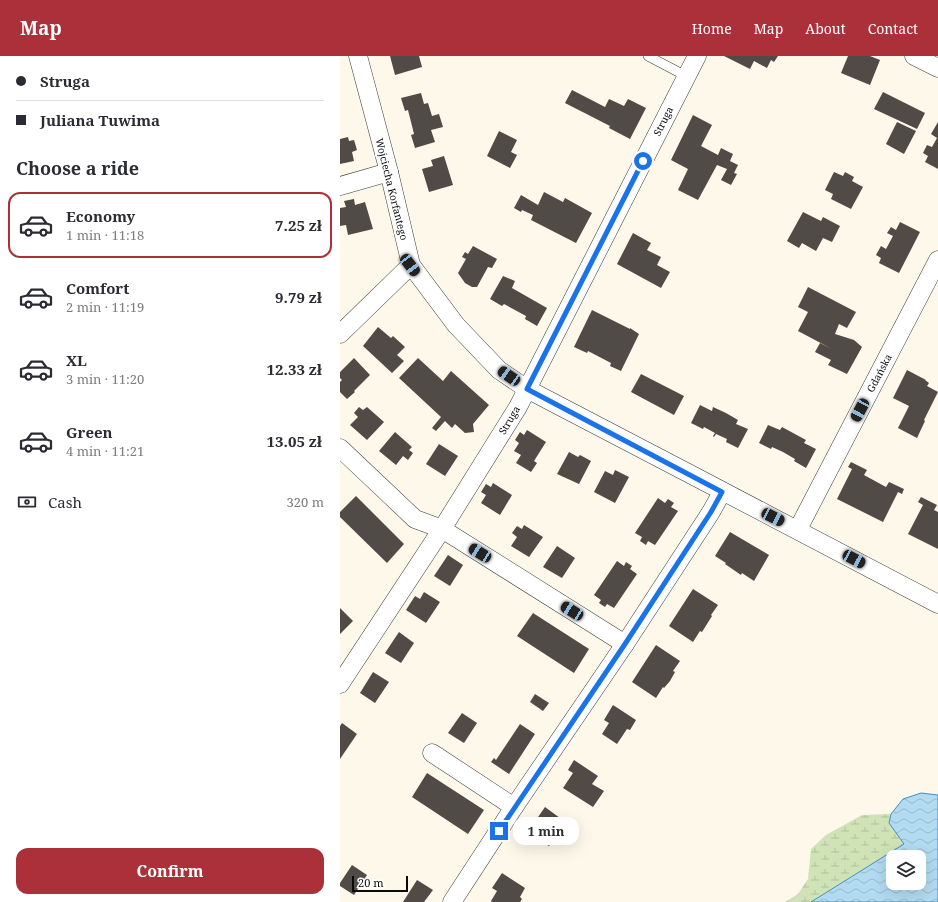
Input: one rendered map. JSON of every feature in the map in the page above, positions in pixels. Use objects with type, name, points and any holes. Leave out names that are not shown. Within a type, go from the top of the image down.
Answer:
[{"type":"street","name":"Wojciecha Korfantego","points":[[358,56],[389,172],[410,265],[456,325],[500,370],[527,389],[722,492],[798,529],[938,604]]},
{"type":"street","name":"Struga","points":[[340,684],[442,529],[518,406],[697,56]]},
{"type":"street","points":[[914,56],[938,68]]},
{"type":"street","points":[[340,186],[389,172]]},
{"type":"street","name":"Gdańska","points":[[798,529],[938,260]]},
{"type":"street","points":[[340,334],[410,265]]},
{"type":"street","points":[[340,448],[415,519],[442,529],[625,644]]},
{"type":"street","points":[[452,902],[514,807],[625,644],[711,512],[722,492]]},
{"type":"street","points":[[432,753],[514,807]]},
{"type":"lane","points":[[648,56],[686,76]]},
{"type":"green space","points":[[891,814],[889,823],[904,844],[894,850],[886,850],[886,855],[811,902],[785,902],[798,894],[808,879],[811,849],[826,835],[862,815]]},
{"type":"water","points":[[921,793],[938,795],[938,902],[811,902],[886,855],[886,890],[926,890],[926,850],[894,850],[904,844],[889,823],[891,814],[903,799]]},
{"type":"building","points":[[390,56],[419,56],[422,67],[395,75]]},
{"type":"building","points":[[724,56],[778,56],[774,62],[771,60],[767,68],[754,61],[750,69]]},
{"type":"building","points":[[848,56],[870,56],[880,60],[870,85],[841,73]]},
{"type":"building","points":[[572,90],[605,107],[609,99],[624,106],[628,99],[646,108],[630,139],[609,128],[610,126],[565,103]]},
{"type":"building","points":[[883,92],[925,113],[917,129],[874,109]]},
{"type":"building","points":[[421,93],[424,104],[428,103],[432,116],[439,114],[443,127],[431,130],[435,142],[415,148],[411,135],[414,134],[408,110],[405,111],[401,98]]},
{"type":"building","points":[[693,115],[712,125],[701,146],[718,155],[721,148],[733,154],[730,161],[738,165],[734,173],[737,174],[731,185],[721,180],[727,169],[717,165],[698,200],[678,190],[688,169],[671,160]]},
{"type":"building","points":[[897,122],[916,131],[904,154],[886,144]]},
{"type":"building","points":[[938,122],[938,169],[925,162],[928,156],[923,153],[927,145],[932,147],[937,138],[931,134]]},
{"type":"building","points":[[499,131],[517,140],[511,152],[517,155],[510,168],[487,156]]},
{"type":"building","points":[[348,137],[349,141],[354,140],[357,150],[352,152],[354,161],[340,164],[340,139]]},
{"type":"building","points":[[444,156],[453,185],[429,192],[422,169],[433,166],[431,160]]},
{"type":"building","points":[[834,172],[843,176],[845,172],[854,177],[852,181],[863,187],[851,209],[831,199],[833,194],[825,190]]},
{"type":"building","points":[[544,192],[563,202],[565,198],[592,213],[576,243],[531,220],[533,215],[522,210],[521,212],[514,208],[521,195],[538,205]]},
{"type":"building","points":[[354,199],[355,205],[365,202],[373,229],[348,235],[346,225],[340,226],[340,208],[346,207],[344,201]]},
{"type":"building","points":[[803,212],[821,221],[823,217],[840,226],[832,242],[823,238],[816,251],[802,243],[799,248],[787,241]]},
{"type":"building","points":[[900,222],[920,232],[899,273],[879,263],[881,258],[876,255],[881,246],[886,249],[893,236],[887,233],[891,227],[896,230]]},
{"type":"building","points":[[633,233],[651,243],[647,250],[661,257],[657,265],[670,272],[661,288],[617,264]]},
{"type":"building","points":[[473,246],[497,259],[492,268],[488,267],[477,287],[472,287],[465,283],[458,273],[466,259],[462,257],[465,252],[468,254]]},
{"type":"building","points":[[503,276],[515,281],[512,288],[547,308],[537,326],[525,319],[526,316],[504,304],[502,306],[490,299]]},
{"type":"building","points":[[808,287],[856,312],[847,328],[839,324],[835,334],[854,340],[862,347],[847,374],[828,365],[831,360],[815,352],[820,343],[832,349],[798,331],[808,312],[798,307]]},
{"type":"building","points":[[592,310],[630,328],[639,334],[621,371],[610,366],[611,363],[588,351],[587,353],[574,347]]},
{"type":"building","points":[[378,327],[391,338],[393,336],[405,347],[397,355],[404,361],[392,373],[363,346]]},
{"type":"building","points":[[354,358],[370,375],[347,399],[340,392],[340,382],[342,380],[340,378],[340,372]]},
{"type":"building","points":[[418,358],[443,381],[451,371],[489,405],[473,424],[474,432],[465,433],[455,424],[452,428],[445,421],[436,431],[432,428],[441,417],[399,378]]},
{"type":"building","points":[[907,370],[926,380],[929,383],[927,386],[938,392],[917,438],[898,428],[909,406],[893,398]]},
{"type":"building","points":[[641,374],[684,396],[674,415],[631,392]]},
{"type":"building","points":[[700,405],[712,411],[713,407],[726,413],[738,420],[736,424],[748,429],[738,448],[726,442],[727,439],[716,434],[714,437],[713,436],[715,433],[704,427],[703,429],[691,423]]},
{"type":"building","points":[[359,407],[363,410],[367,407],[384,422],[367,440],[350,425],[358,417],[354,413]]},
{"type":"building","points":[[768,425],[780,430],[782,427],[806,440],[804,443],[816,449],[806,468],[783,452],[772,447],[771,449],[759,443]]},
{"type":"building","points":[[527,430],[546,442],[534,461],[537,463],[531,472],[516,463],[521,455],[514,451],[519,443],[515,440],[520,432],[524,435]]},
{"type":"building","points":[[395,432],[412,447],[409,450],[413,453],[408,460],[403,456],[396,465],[379,451]]},
{"type":"building","points":[[439,444],[458,456],[445,476],[426,464]]},
{"type":"building","points":[[569,452],[578,457],[580,455],[591,461],[579,484],[557,474]]},
{"type":"building","points":[[851,462],[867,470],[864,475],[886,487],[889,482],[904,489],[902,494],[898,492],[883,522],[837,499],[852,469],[848,467]]},
{"type":"building","points":[[615,470],[629,477],[615,503],[594,492],[605,471],[613,475]]},
{"type":"building","points":[[493,483],[512,495],[500,515],[481,503],[486,495],[481,492],[486,484],[491,487]]},
{"type":"building","points":[[356,496],[404,544],[387,563],[340,517],[340,512]]},
{"type":"building","points":[[921,497],[937,505],[934,510],[938,512],[938,549],[908,534],[923,505],[918,502]]},
{"type":"building","points":[[658,498],[665,503],[668,499],[674,503],[671,507],[678,511],[655,545],[648,541],[646,545],[640,541],[642,537],[635,533]]},
{"type":"building","points":[[524,525],[543,537],[529,557],[511,546],[517,537],[512,533],[517,526],[522,529]]},
{"type":"building","points":[[730,532],[769,555],[754,581],[742,573],[741,575],[715,556]]},
{"type":"building","points":[[557,546],[575,558],[562,578],[543,567]]},
{"type":"building","points":[[448,555],[463,565],[450,586],[434,576]]},
{"type":"building","points":[[617,561],[624,566],[626,562],[632,566],[630,569],[637,574],[614,608],[607,604],[605,607],[599,603],[601,600],[594,595]]},
{"type":"building","points":[[693,589],[718,605],[702,632],[700,631],[693,642],[669,626]]},
{"type":"building","points":[[424,592],[440,602],[426,623],[406,610],[415,596],[420,599]]},
{"type":"building","points":[[340,608],[353,621],[340,634]]},
{"type":"building","points":[[533,613],[589,649],[574,673],[517,636]]},
{"type":"building","points":[[399,632],[414,643],[401,663],[385,653]]},
{"type":"building","points":[[656,645],[680,661],[673,671],[675,672],[670,681],[664,688],[663,687],[656,698],[632,682]]},
{"type":"building","points":[[373,672],[389,682],[375,703],[360,693]]},
{"type":"building","points":[[535,694],[549,703],[543,711],[530,702]]},
{"type":"building","points":[[613,705],[636,720],[630,730],[627,729],[617,744],[602,734],[609,723],[604,720]]},
{"type":"building","points":[[462,713],[477,723],[464,743],[448,733]]},
{"type":"building","points":[[342,723],[357,734],[340,759],[340,726]]},
{"type":"building","points":[[520,724],[535,734],[509,774],[491,762],[494,758],[496,760]]},
{"type":"building","points":[[574,760],[598,776],[592,784],[604,791],[593,807],[563,788],[573,773],[568,770]]},
{"type":"building","points":[[427,773],[484,810],[468,834],[412,797]]},
{"type":"building","points":[[545,807],[568,824],[562,833],[559,832],[549,846],[533,835],[539,827],[534,823]]},
{"type":"building","points":[[352,865],[367,875],[354,895],[340,886],[340,883]]},
{"type":"building","points":[[502,873],[525,888],[520,897],[522,899],[520,902],[491,901],[497,891],[492,888]]},
{"type":"building","points":[[417,880],[433,890],[424,902],[403,902]]},
{"type":"route","points":[[499,831],[625,644],[711,512],[722,492],[527,389],[643,161]]}]
